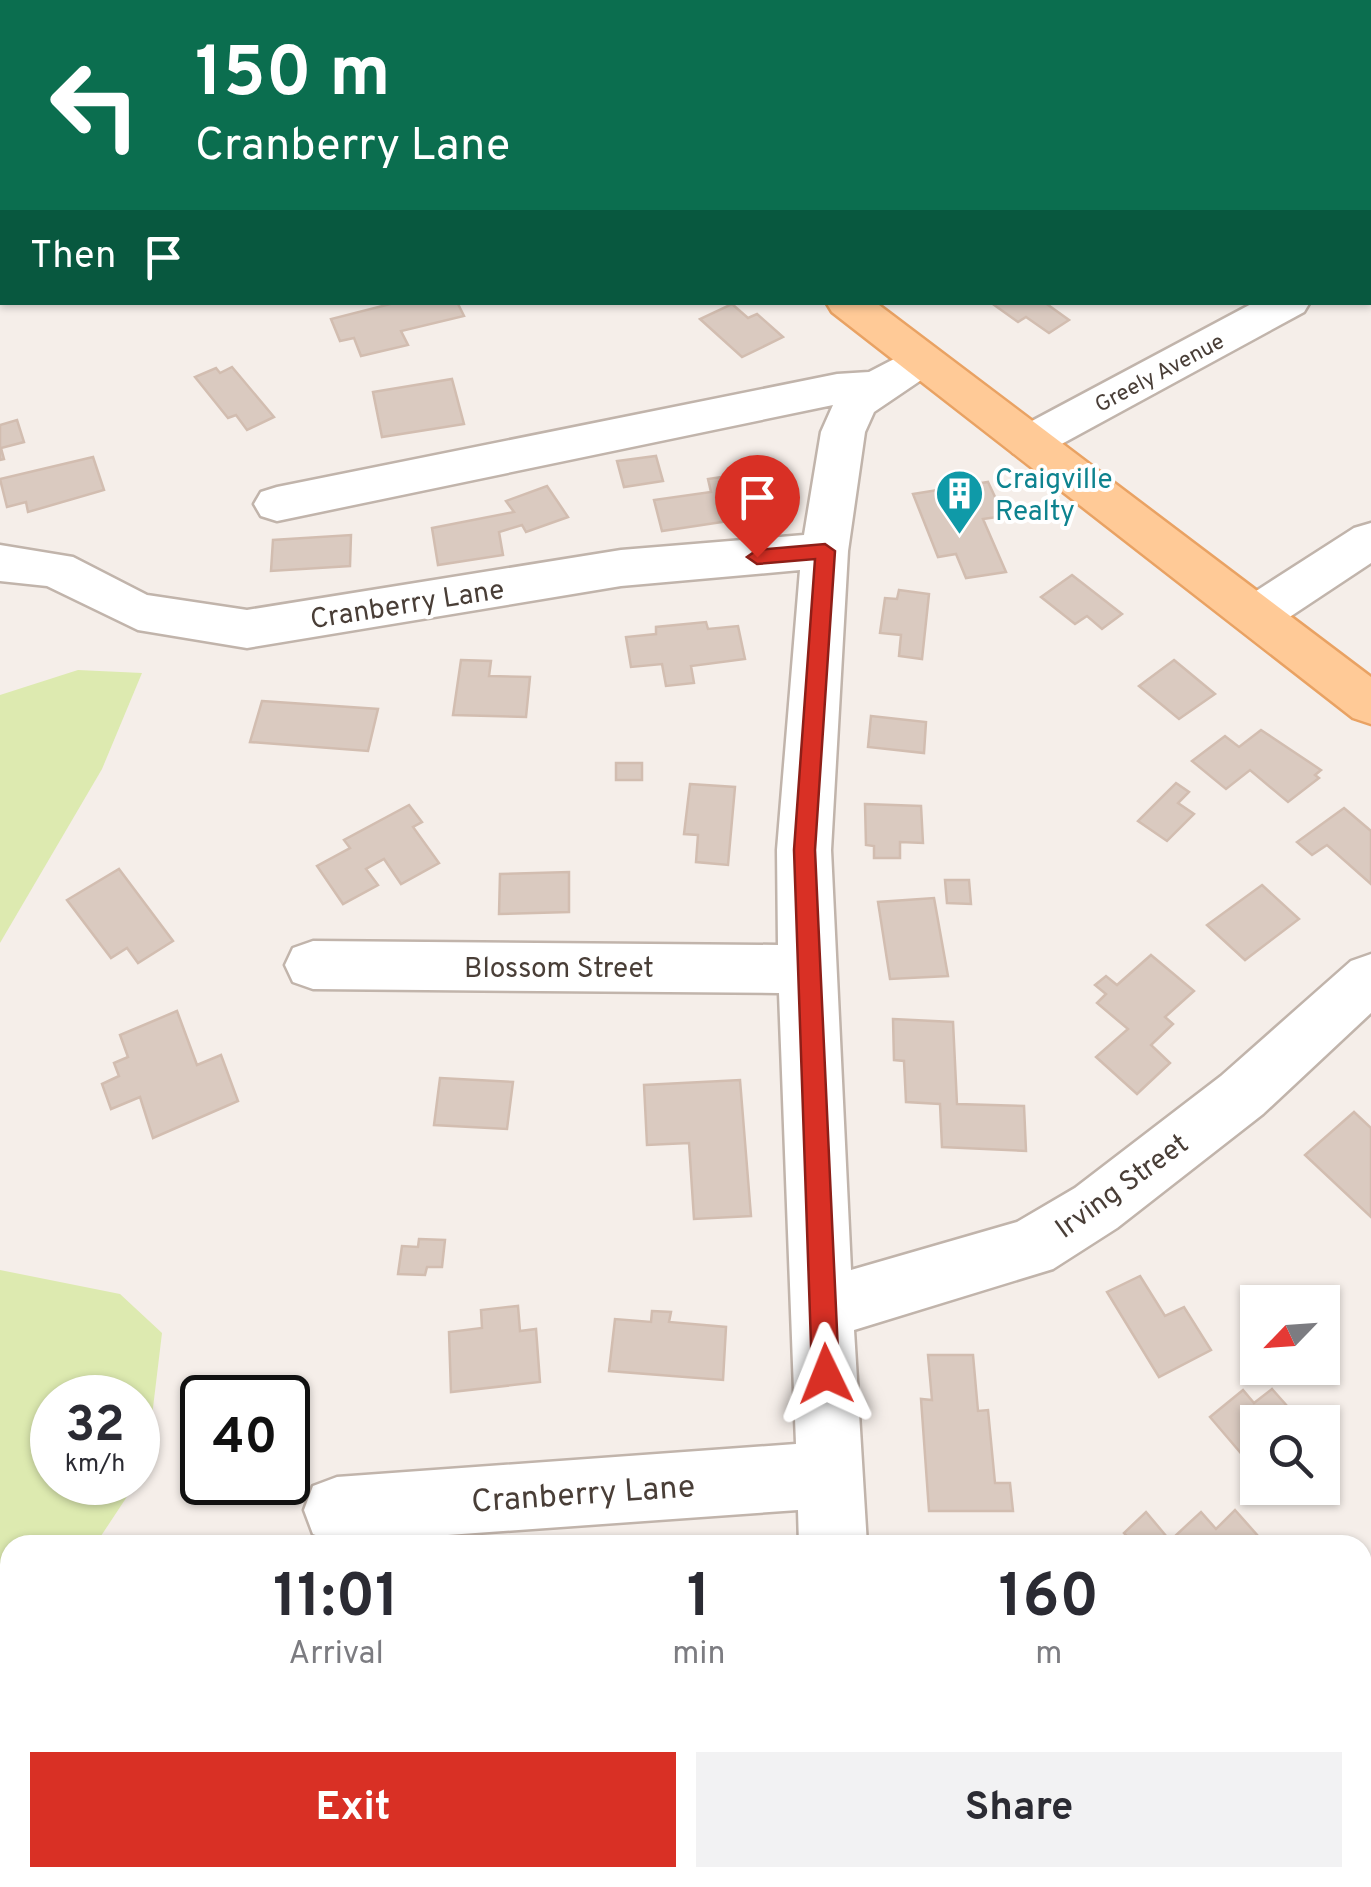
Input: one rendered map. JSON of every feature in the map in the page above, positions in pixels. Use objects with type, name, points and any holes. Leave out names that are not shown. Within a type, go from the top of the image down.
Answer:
[{"type":"main road","points":[[852,305],[1371,704]]},
{"type":"street","name":"Greely Avenue","points":[[1029,442],[1282,305]]},
{"type":"street","points":[[832,1535],[804,850],[825,551],[843,432],[855,404],[875,387],[921,360]]},
{"type":"street","points":[[277,504],[837,389],[875,387]]},
{"type":"street","points":[[1256,615],[1371,540]]},
{"type":"street","name":"Cranberry Lane","points":[[0,563],[56,569],[138,612],[247,629],[621,568],[825,551]]},
{"type":"street","name":"Blossom Street","points":[[312,966],[806,969]]},
{"type":"street","name":"Irving Street","points":[[824,1308],[1031,1248],[1096,1208],[1242,1095],[1371,978]]},
{"type":"street","name":"Cranberry Lane","points":[[337,1510],[829,1475]]},
{"type":"green space","points":[[78,670],[142,673],[102,769],[0,943],[0,695]]},
{"type":"green space","points":[[0,1270],[120,1294],[162,1333],[157,1375],[30,1375],[30,1505],[121,1505],[102,1535],[0,1535]]},
{"type":"building","points":[[386,305],[458,305],[464,316],[401,331],[408,345],[361,356],[354,338],[340,341],[331,319]]},
{"type":"building","points":[[733,305],[748,318],[757,314],[783,337],[742,357],[700,319]]},
{"type":"building","points":[[994,305],[1048,305],[1069,320],[1049,333],[1026,317],[1018,322]]},
{"type":"building","points":[[232,367],[274,417],[247,430],[236,415],[228,418],[195,377],[216,368],[220,373]]},
{"type":"building","points":[[452,379],[464,424],[382,437],[373,392]]},
{"type":"building","points":[[17,420],[24,442],[1,448],[4,459],[0,460],[0,425]]},
{"type":"building","points":[[656,456],[663,481],[624,487],[617,461]]},
{"type":"building","points":[[93,457],[104,490],[28,512],[26,502],[7,507],[0,479]]},
{"type":"building","points":[[729,476],[742,519],[662,531],[654,500],[711,492],[708,479]]},
{"type":"building","name":"Craigville Realty","points":[[988,482],[1004,516],[983,519],[1006,572],[966,578],[956,554],[938,557],[913,494]]},
{"type":"building","points":[[547,486],[568,517],[526,532],[522,525],[499,532],[503,555],[438,565],[432,528],[514,512],[506,501]]},
{"type":"building","points":[[351,535],[350,566],[271,571],[273,540]]},
{"type":"building","points":[[1072,575],[1122,614],[1102,629],[1087,616],[1075,624],[1041,597]]},
{"type":"building","points":[[899,590],[929,594],[922,659],[899,656],[901,635],[880,633],[885,598],[897,599]]},
{"type":"building","points":[[706,622],[708,629],[738,626],[745,659],[691,666],[694,683],[666,686],[662,664],[631,667],[626,637],[656,634],[656,627]]},
{"type":"building","points":[[461,660],[491,661],[489,676],[530,677],[526,717],[453,715]]},
{"type":"building","points":[[1174,660],[1215,694],[1179,719],[1139,686]]},
{"type":"building","points":[[262,701],[378,709],[368,751],[250,742]]},
{"type":"building","points":[[871,716],[926,722],[924,753],[868,747]]},
{"type":"building","points":[[1261,730],[1321,770],[1315,775],[1319,778],[1288,802],[1250,770],[1226,789],[1192,761],[1225,736],[1239,747]]},
{"type":"building","points":[[616,763],[642,763],[642,780],[616,780]]},
{"type":"building","points":[[1176,783],[1189,792],[1178,803],[1194,814],[1167,841],[1138,821]]},
{"type":"building","points":[[690,784],[735,787],[728,865],[696,862],[698,835],[684,834]]},
{"type":"building","points":[[865,804],[921,806],[923,843],[900,842],[900,858],[874,858],[874,846],[866,845]]},
{"type":"building","points":[[409,805],[422,822],[413,827],[439,863],[401,884],[384,859],[366,869],[378,885],[343,904],[317,866],[350,848],[344,840]]},
{"type":"building","points":[[1344,808],[1371,831],[1371,884],[1327,845],[1312,855],[1297,842]]},
{"type":"building","points":[[119,869],[173,941],[138,963],[127,948],[111,958],[67,900]]},
{"type":"building","points":[[569,872],[569,912],[499,914],[500,874]]},
{"type":"building","points":[[945,880],[969,880],[971,904],[947,903]]},
{"type":"building","points":[[1262,885],[1299,919],[1245,960],[1207,925]]},
{"type":"building","points":[[934,898],[948,976],[890,979],[878,902]]},
{"type":"building","points":[[1151,955],[1194,991],[1165,1017],[1173,1024],[1151,1045],[1170,1063],[1137,1094],[1096,1057],[1128,1029],[1097,1003],[1106,994],[1095,985],[1106,976],[1117,985]]},
{"type":"building","points":[[177,1011],[197,1065],[221,1055],[238,1101],[153,1138],[140,1097],[111,1109],[102,1084],[119,1076],[114,1063],[128,1057],[120,1035]]},
{"type":"building","points":[[893,1019],[953,1022],[957,1104],[1024,1106],[1026,1151],[942,1147],[940,1104],[906,1102],[904,1061],[894,1060]]},
{"type":"building","points":[[440,1078],[513,1082],[507,1129],[434,1125]]},
{"type":"building","points":[[740,1080],[751,1216],[694,1219],[689,1143],[647,1145],[644,1085]]},
{"type":"building","points":[[1354,1112],[1371,1128],[1371,1217],[1305,1155]]},
{"type":"building","points":[[419,1239],[445,1240],[442,1267],[427,1267],[425,1275],[398,1274],[402,1246],[418,1247]]},
{"type":"building","points":[[1140,1276],[1165,1316],[1184,1307],[1211,1350],[1159,1377],[1107,1292]]},
{"type":"building","points":[[518,1306],[520,1331],[536,1329],[540,1382],[451,1392],[449,1332],[482,1328],[481,1310]]},
{"type":"building","points":[[652,1311],[671,1312],[669,1322],[726,1327],[723,1380],[609,1371],[615,1319],[651,1322]]},
{"type":"building","points":[[928,1355],[973,1355],[978,1411],[988,1410],[995,1483],[1010,1483],[1013,1511],[929,1511],[921,1399],[932,1400]]},
{"type":"building","points":[[1272,1389],[1286,1405],[1240,1405],[1240,1452],[1210,1417],[1243,1390],[1254,1403]]},
{"type":"building","points":[[1235,1510],[1257,1535],[1176,1535],[1201,1512],[1216,1529]]},
{"type":"building","points":[[1146,1512],[1165,1535],[1126,1535]]},
{"type":"place","name":"Craigville Realty","points":[[960,536]]},
{"type":"route","points":[[757,557],[825,551],[804,850],[826,1374]]}]
